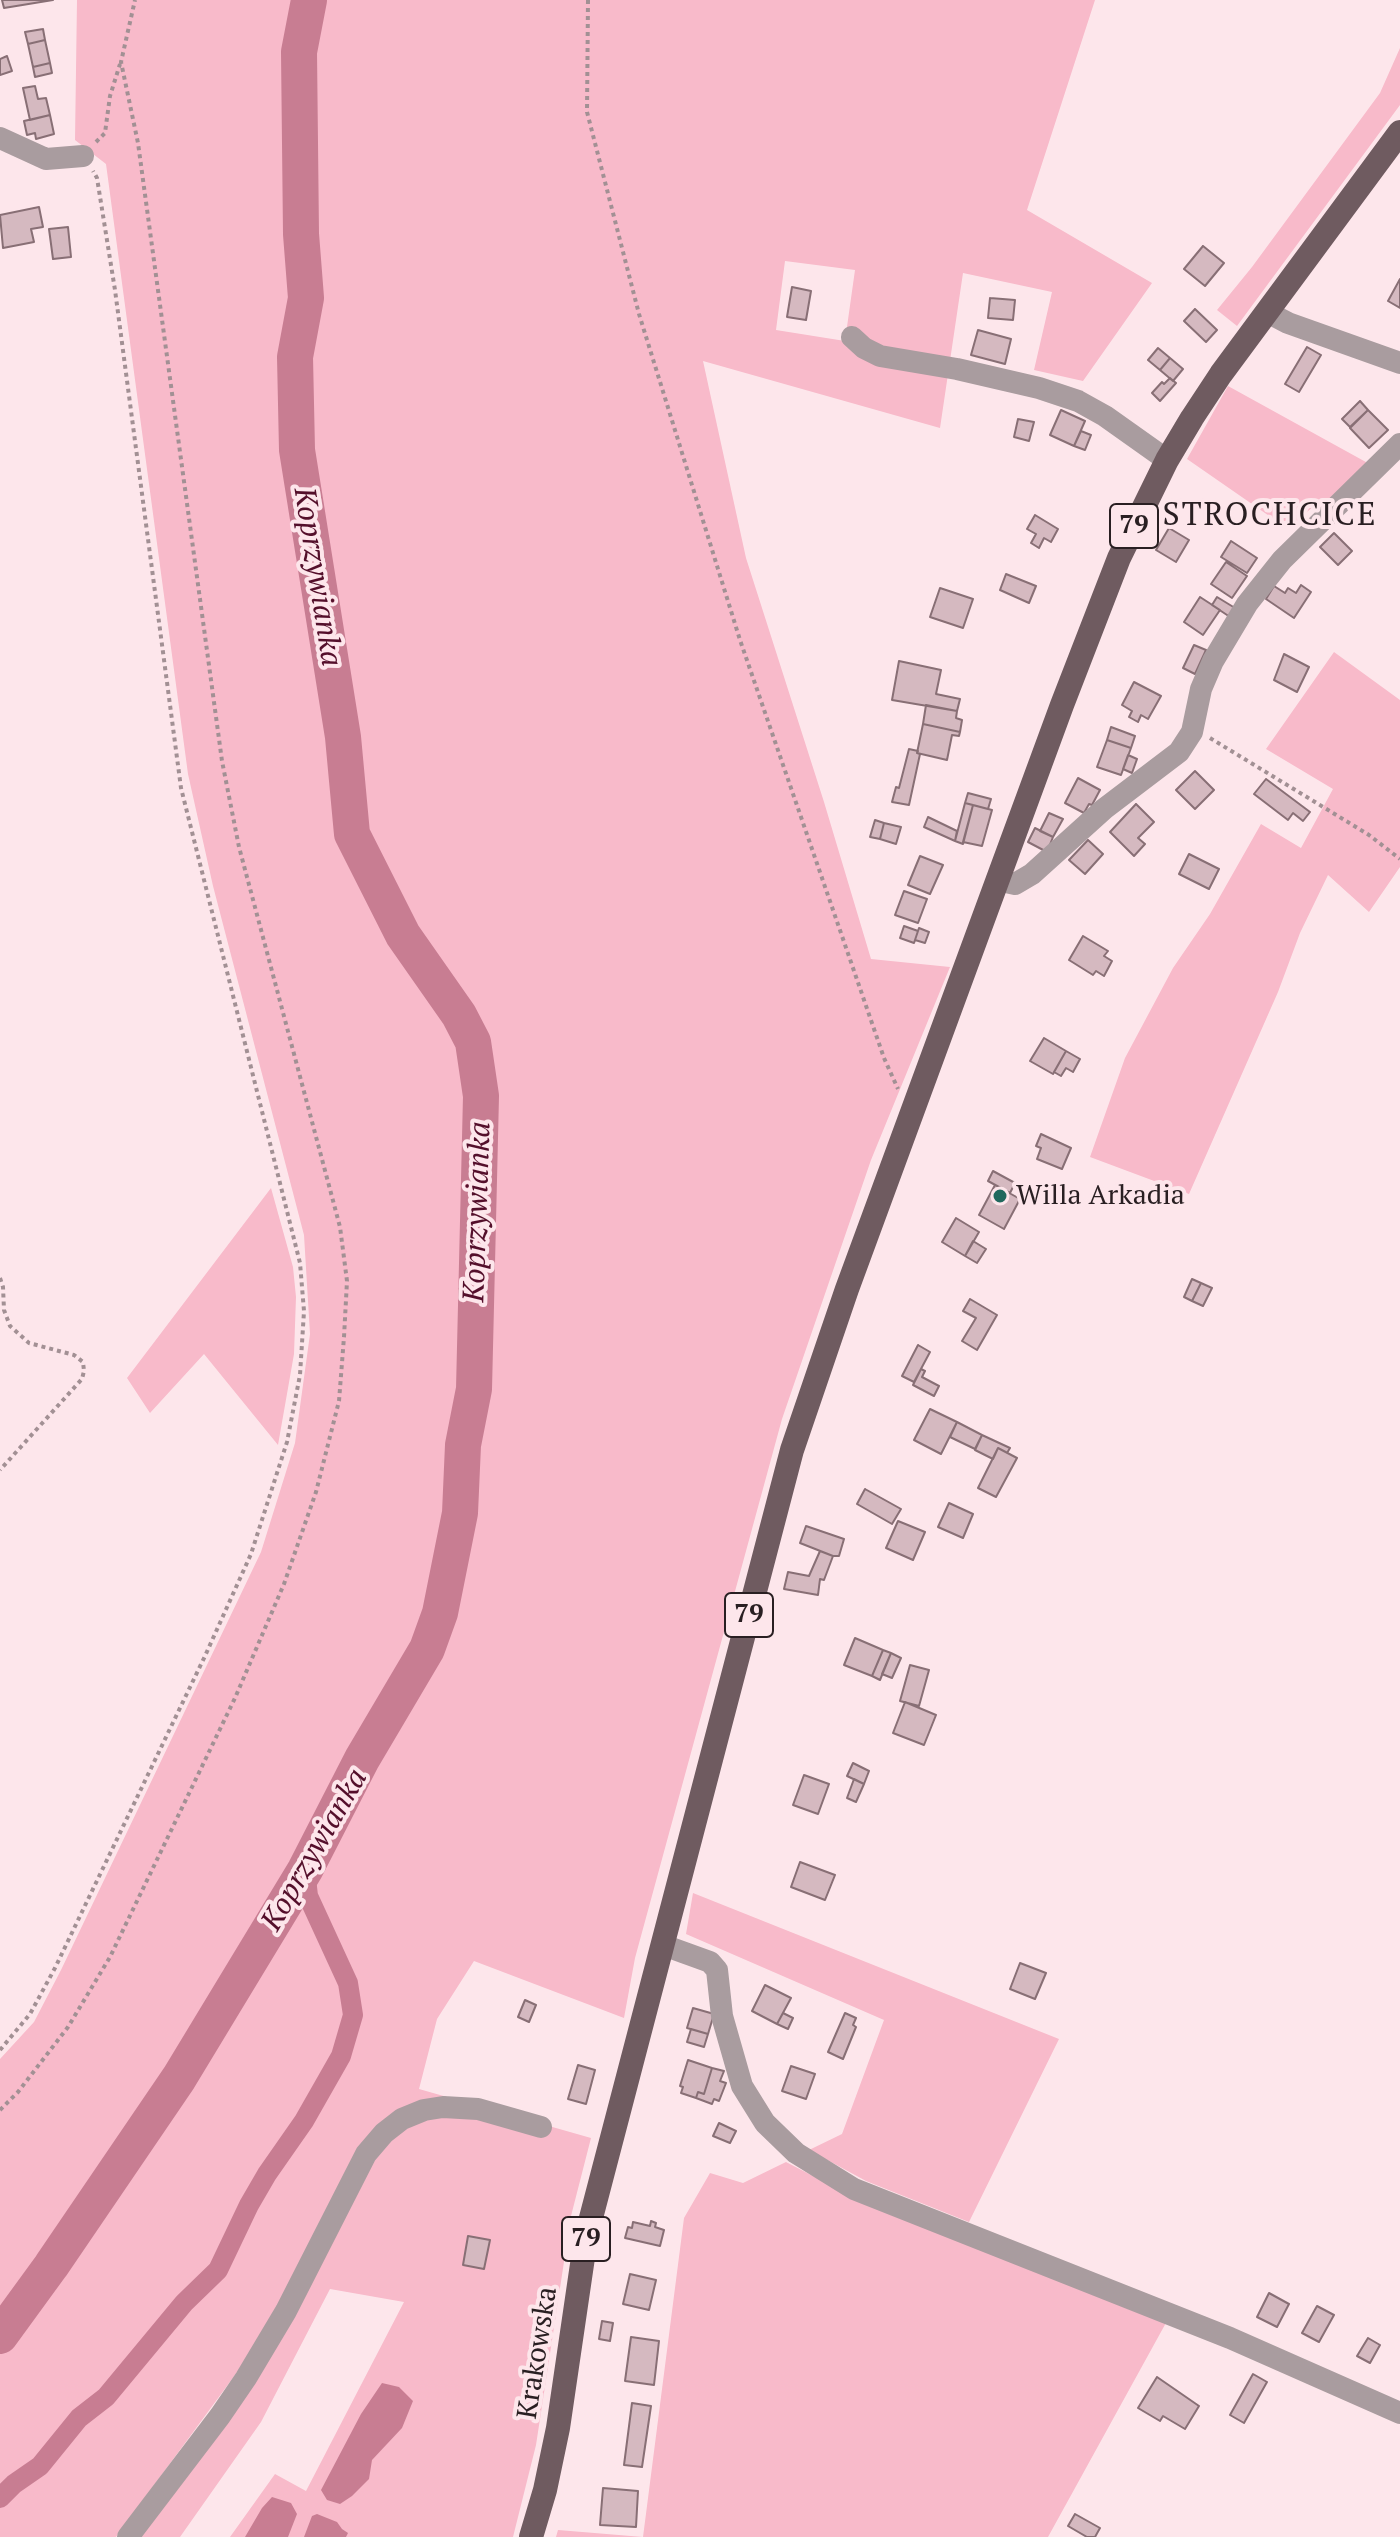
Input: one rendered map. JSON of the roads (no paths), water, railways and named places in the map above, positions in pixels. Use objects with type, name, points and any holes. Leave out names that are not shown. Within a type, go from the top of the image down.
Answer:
[{"type":"main road","name":"79","points":[[663,1945],[792,1450],[910,1116],[1119,558],[1167,460],[1221,374],[1400,132]]},
{"type":"main road","name":"Krakowska","points":[[531,2537],[558,2428],[586,2237],[663,1945]]},
{"type":"street","points":[[0,138],[46,159],[83,156]]},
{"type":"street","points":[[1267,312],[1288,323],[1400,363]]},
{"type":"street","points":[[852,337],[880,356],[957,369],[1039,388],[1078,401],[1105,416],[1167,460]]},
{"type":"street","points":[[997,880],[1015,884],[1032,874],[1104,809],[1179,752],[1189,739],[1201,689],[1213,661],[1225,638],[1268,576],[1400,444]]},
{"type":"street","points":[[663,1945],[710,1962],[717,1970],[722,2016],[742,2086],[765,2123],[796,2153],[854,2189],[1230,2338],[1400,2413]]},
{"type":"street","points":[[128,2537],[246,2378],[286,2311],[366,2154],[384,2133],[402,2119],[424,2110],[443,2107],[478,2109],[541,2127]]},
{"type":"waterway","name":"Koprzywianka","points":[[0,2336],[179,2078],[305,1870],[362,1759],[427,1649],[440,1613],[460,1513],[463,1445],[474,1389],[481,1096],[473,1042],[459,1015],[403,935],[352,834],[343,737],[297,450],[295,357],[306,298],[301,234],[299,52],[309,0]]},
{"type":"waterway","points":[[0,2498],[40,2466],[79,2418],[106,2397],[184,2303],[218,2270],[249,2205],[304,2121],[341,2056],[353,2015],[348,1983],[308,1896],[305,1870]]},
{"type":"place","name":"Willa Arkadia","points":[[1000,1196]]},
{"type":"district","name":"STROCHCICE","points":[[1270,516]]}]
